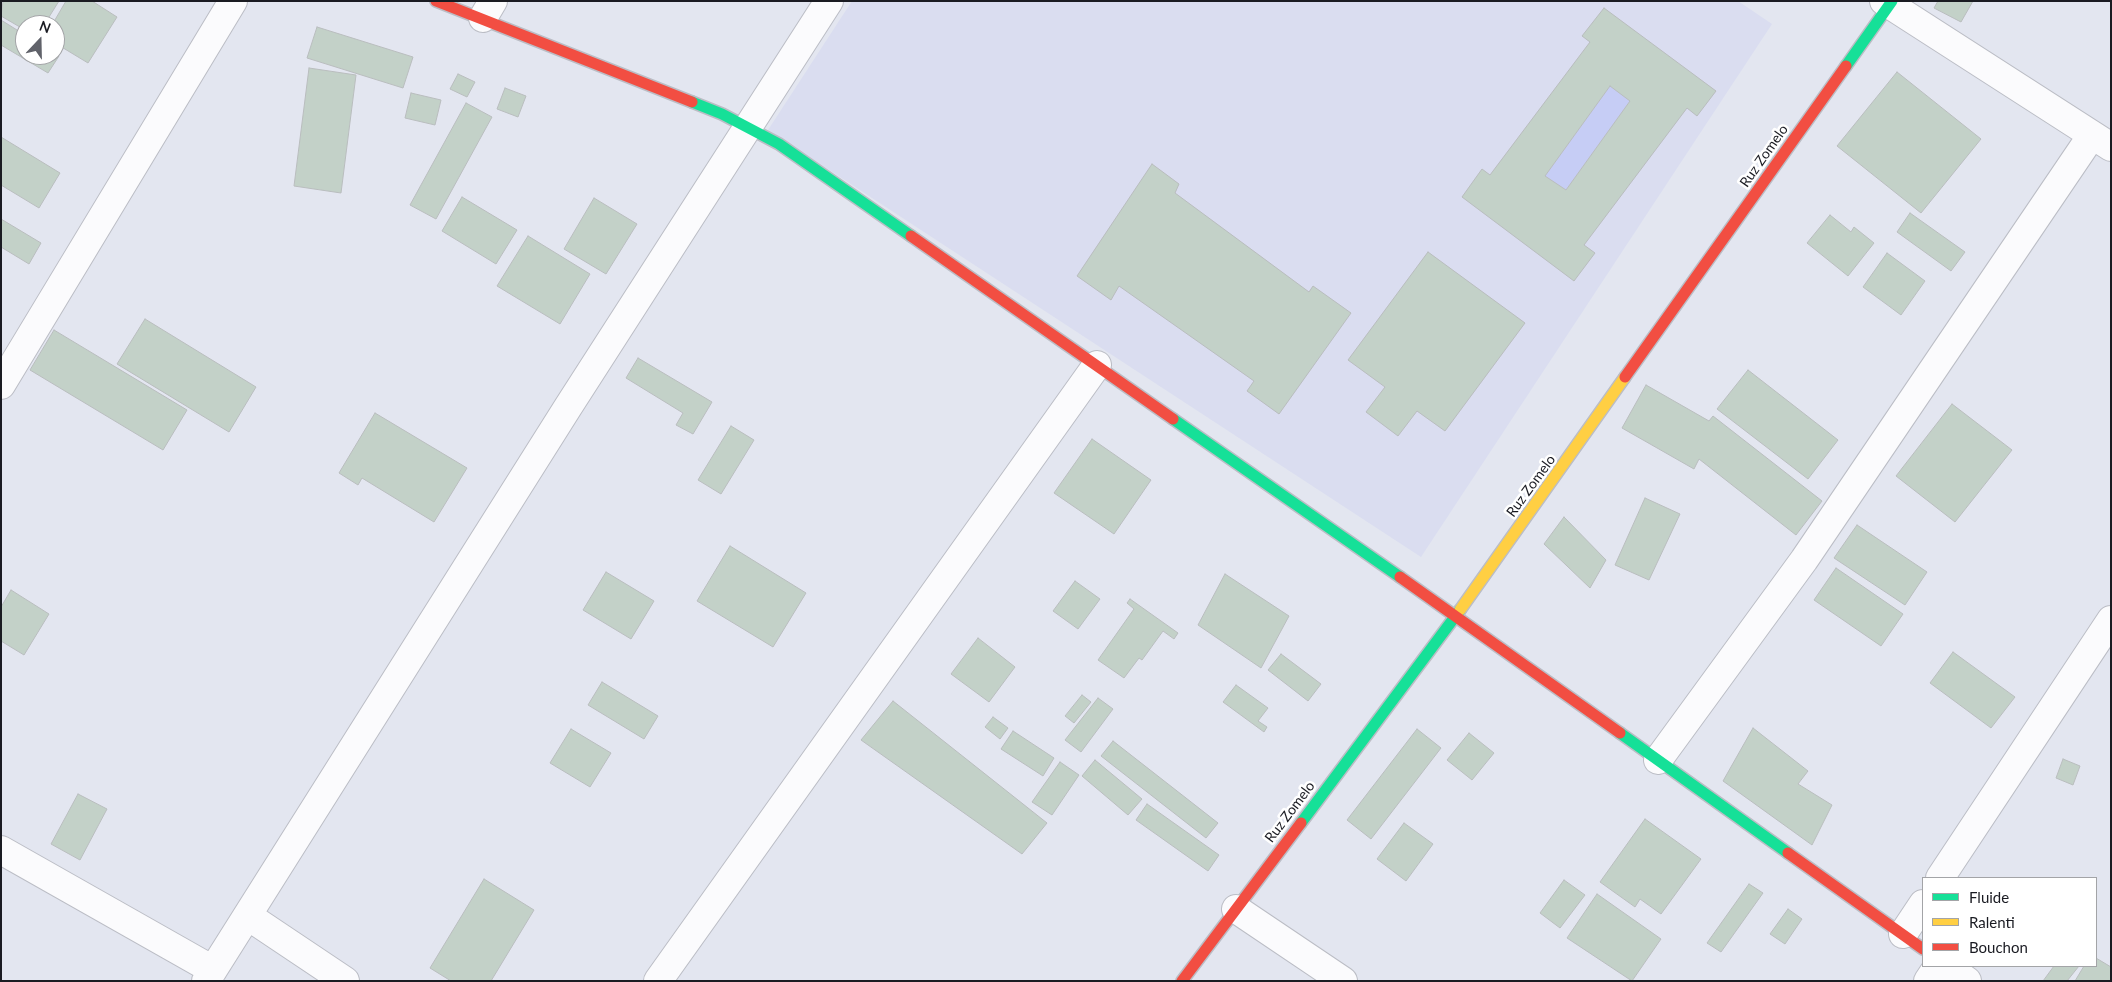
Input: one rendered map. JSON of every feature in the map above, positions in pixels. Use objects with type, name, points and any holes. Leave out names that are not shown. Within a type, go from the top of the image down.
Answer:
[{"type":"street","points":[[1,385],[233,1]]},
{"type":"street","points":[[436,1],[488,10],[722,114],[779,144],[1456,616],[1913,942],[1922,908]]},
{"type":"street","points":[[1,850],[209,975],[746,127],[829,1]]},
{"type":"street","points":[[1658,760],[1804,560],[2101,141],[1889,2]]},
{"type":"street","name":"Ruz Zomelo","points":[[1182,981],[1456,616],[1889,2]]},
{"type":"street","points":[[658,981],[1097,365]]},
{"type":"street","points":[[1941,877],[2111,620]]},
{"type":"street","points":[[1236,909],[1343,981]]},
{"type":"street","points":[[248,916],[345,981]]},
{"type":"street","points":[[1928,981],[1937,967]]},
{"type":"street","points":[[1947,967],[1967,981]]},
{"type":"shaded area","points":[[852,1],[1738,1],[1772,24],[1421,557],[768,130]]},
{"type":"shaded area","points":[[1610,86],[1630,101],[1566,190],[1545,176]]},
{"type":"building","points":[[3,1],[59,1],[50,15],[15,15],[15,24],[1,16]]},
{"type":"building","points":[[66,1],[92,1],[117,17],[88,63],[65,49],[65,15],[58,15]]},
{"type":"building","points":[[1938,1],[1973,1],[1961,22],[1934,8]]},
{"type":"building","points":[[1604,8],[1716,91],[1697,116],[1687,108],[1584,245],[1595,253],[1574,281],[1462,197],[1482,169],[1490,175],[1590,42],[1582,36]],"holes":[[[1610,86],[1630,101],[1566,190],[1545,176]]]},
{"type":"building","points":[[1,20],[15,29],[15,53],[1,45]]},
{"type":"building","points":[[317,27],[413,57],[403,88],[307,58]]},
{"type":"building","points":[[35,65],[53,65],[48,73]]},
{"type":"building","points":[[309,68],[356,75],[341,193],[294,186]]},
{"type":"building","points":[[1897,72],[1981,139],[1921,213],[1837,146]]},
{"type":"building","points":[[458,74],[475,82],[467,97],[450,89]]},
{"type":"building","points":[[505,88],[526,96],[518,117],[497,109]]},
{"type":"building","points":[[411,93],[441,100],[435,125],[405,118]]},
{"type":"building","points":[[466,103],[492,117],[436,219],[410,205]]},
{"type":"building","points":[[1,137],[60,173],[39,208],[1,185]]},
{"type":"building","points":[[1152,164],[1179,184],[1175,193],[1309,292],[1313,286],[1351,313],[1279,414],[1247,391],[1254,381],[1119,286],[1111,300],[1077,276]]},
{"type":"building","points":[[462,197],[517,230],[496,264],[442,231]]},
{"type":"building","points":[[594,198],[637,224],[606,274],[564,249]]},
{"type":"building","points":[[1910,213],[1965,252],[1951,271],[1897,232]]},
{"type":"building","points":[[1830,215],[1851,232],[1854,227],[1874,243],[1848,276],[1807,243]]},
{"type":"building","points":[[1,219],[41,243],[29,264],[1,247]]},
{"type":"building","points":[[528,236],[590,274],[560,324],[497,286]]},
{"type":"building","points":[[1428,252],[1525,323],[1445,431],[1417,411],[1398,436],[1366,412],[1385,387],[1348,360]]},
{"type":"building","points":[[1887,253],[1925,281],[1901,315],[1863,287]]},
{"type":"building","points":[[145,319],[256,387],[229,432],[117,364]]},
{"type":"building","points":[[54,330],[187,410],[163,450],[30,370]]},
{"type":"building","points":[[638,358],[712,402],[693,434],[676,425],[683,413],[626,378]]},
{"type":"building","points":[[1748,370],[1838,440],[1808,479],[1717,409]]},
{"type":"building","points":[[1646,385],[1709,421],[1713,416],[1822,501],[1796,535],[1699,459],[1694,469],[1622,428]]},
{"type":"building","points":[[1952,404],[2012,450],[1955,522],[1896,476]]},
{"type":"building","points":[[375,413],[467,468],[434,522],[362,478],[358,485],[339,473]]},
{"type":"building","points":[[731,426],[754,440],[721,494],[698,480]]},
{"type":"building","points":[[1092,439],[1151,480],[1114,534],[1054,493]]},
{"type":"building","points":[[1645,498],[1680,514],[1649,580],[1615,565]]},
{"type":"building","points":[[1564,517],[1606,560],[1590,588],[1544,544]]},
{"type":"building","points":[[1857,525],[1927,572],[1905,605],[1834,558]]},
{"type":"building","points":[[730,546],[806,593],[773,647],[697,601]]},
{"type":"building","points":[[1836,568],[1903,614],[1881,646],[1814,600]]},
{"type":"building","points":[[606,572],[654,601],[631,639],[583,610]]},
{"type":"building","points":[[1225,574],[1289,616],[1261,668],[1198,625]]},
{"type":"building","points":[[1075,581],[1100,599],[1078,629],[1053,611]]},
{"type":"building","points":[[11,590],[49,614],[24,655],[1,641],[1,607]]},
{"type":"building","points":[[1130,599],[1178,633],[1174,639],[1163,631],[1142,660],[1139,658],[1124,678],[1098,660],[1134,609],[1127,603]]},
{"type":"building","points":[[978,638],[1015,667],[989,702],[951,674]]},
{"type":"building","points":[[1953,652],[2015,697],[1991,728],[1930,683]]},
{"type":"building","points":[[1281,654],[1321,684],[1308,701],[1268,670]]},
{"type":"building","points":[[602,682],[658,716],[644,739],[588,705]]},
{"type":"building","points":[[1236,685],[1268,708],[1258,721],[1267,727],[1264,732],[1223,702]]},
{"type":"building","points":[[1082,695],[1091,702],[1074,723],[1065,716]]},
{"type":"building","points":[[1098,698],[1113,709],[1081,752],[1065,740]]},
{"type":"building","points":[[893,701],[1047,823],[1022,854],[861,740]]},
{"type":"building","points":[[993,717],[1008,728],[1000,739],[985,727]]},
{"type":"building","points":[[1753,728],[1808,771],[1798,784],[1832,805],[1812,845],[1723,781]]},
{"type":"building","points":[[571,729],[611,753],[590,787],[550,763]]},
{"type":"building","points":[[1417,729],[1441,748],[1371,839],[1347,820]]},
{"type":"building","points":[[1013,731],[1054,758],[1043,776],[1001,749]]},
{"type":"building","points":[[1469,733],[1494,753],[1472,780],[1447,760]]},
{"type":"building","points":[[1113,741],[1218,823],[1206,838],[1101,756]]},
{"type":"building","points":[[2063,759],[2080,766],[2073,785],[2056,778]]},
{"type":"building","points":[[1095,760],[1142,799],[1128,815],[1082,776]]},
{"type":"building","points":[[1060,762],[1079,775],[1052,815],[1032,802]]},
{"type":"building","points":[[78,794],[107,809],[80,860],[51,844]]},
{"type":"building","points":[[1147,804],[1219,855],[1208,871],[1136,820]]},
{"type":"building","points":[[1645,819],[1701,859],[1661,914],[1640,899],[1635,907],[1600,882]]},
{"type":"building","points":[[1404,823],[1433,844],[1406,881],[1377,859]]},
{"type":"building","points":[[484,879],[534,910],[491,981],[451,981],[430,968]]},
{"type":"building","points":[[1564,880],[1585,895],[1560,928],[1540,913]]},
{"type":"building","points":[[1749,884],[1763,893],[1721,952],[1707,943]]},
{"type":"building","points":[[1597,894],[1661,939],[1632,981],[1567,938]]},
{"type":"building","points":[[1788,909],[1802,919],[1785,944],[1770,934]]},
{"type":"building","points":[[2097,959],[2111,967],[2111,981],[2075,981],[2083,967],[2097,967]]},
{"type":"building","points":[[2053,967],[2078,967],[2067,981],[2043,981]]},
{"type":"traffic: fast","points":[[1846,66],[1892,1]]},
{"type":"traffic: fast","points":[[692,102],[722,114],[779,144],[911,236]]},
{"type":"traffic: fast","points":[[1173,419],[1400,577]]},
{"type":"traffic: fast","points":[[1301,823],[1460,610]]},
{"type":"traffic: fast","points":[[1620,733],[1788,853]]},
{"type":"traffic: slow","points":[[1460,610],[1625,377]]},
{"type":"traffic: jam","points":[[436,1],[692,102]]},
{"type":"traffic: jam","points":[[1625,377],[1846,66]]},
{"type":"traffic: jam","points":[[911,236],[1173,419]]},
{"type":"traffic: jam","points":[[1400,577],[1620,733]]},
{"type":"traffic: jam","points":[[1182,981],[1301,823]]},
{"type":"traffic: jam","points":[[1788,853],[1922,948]]}]
